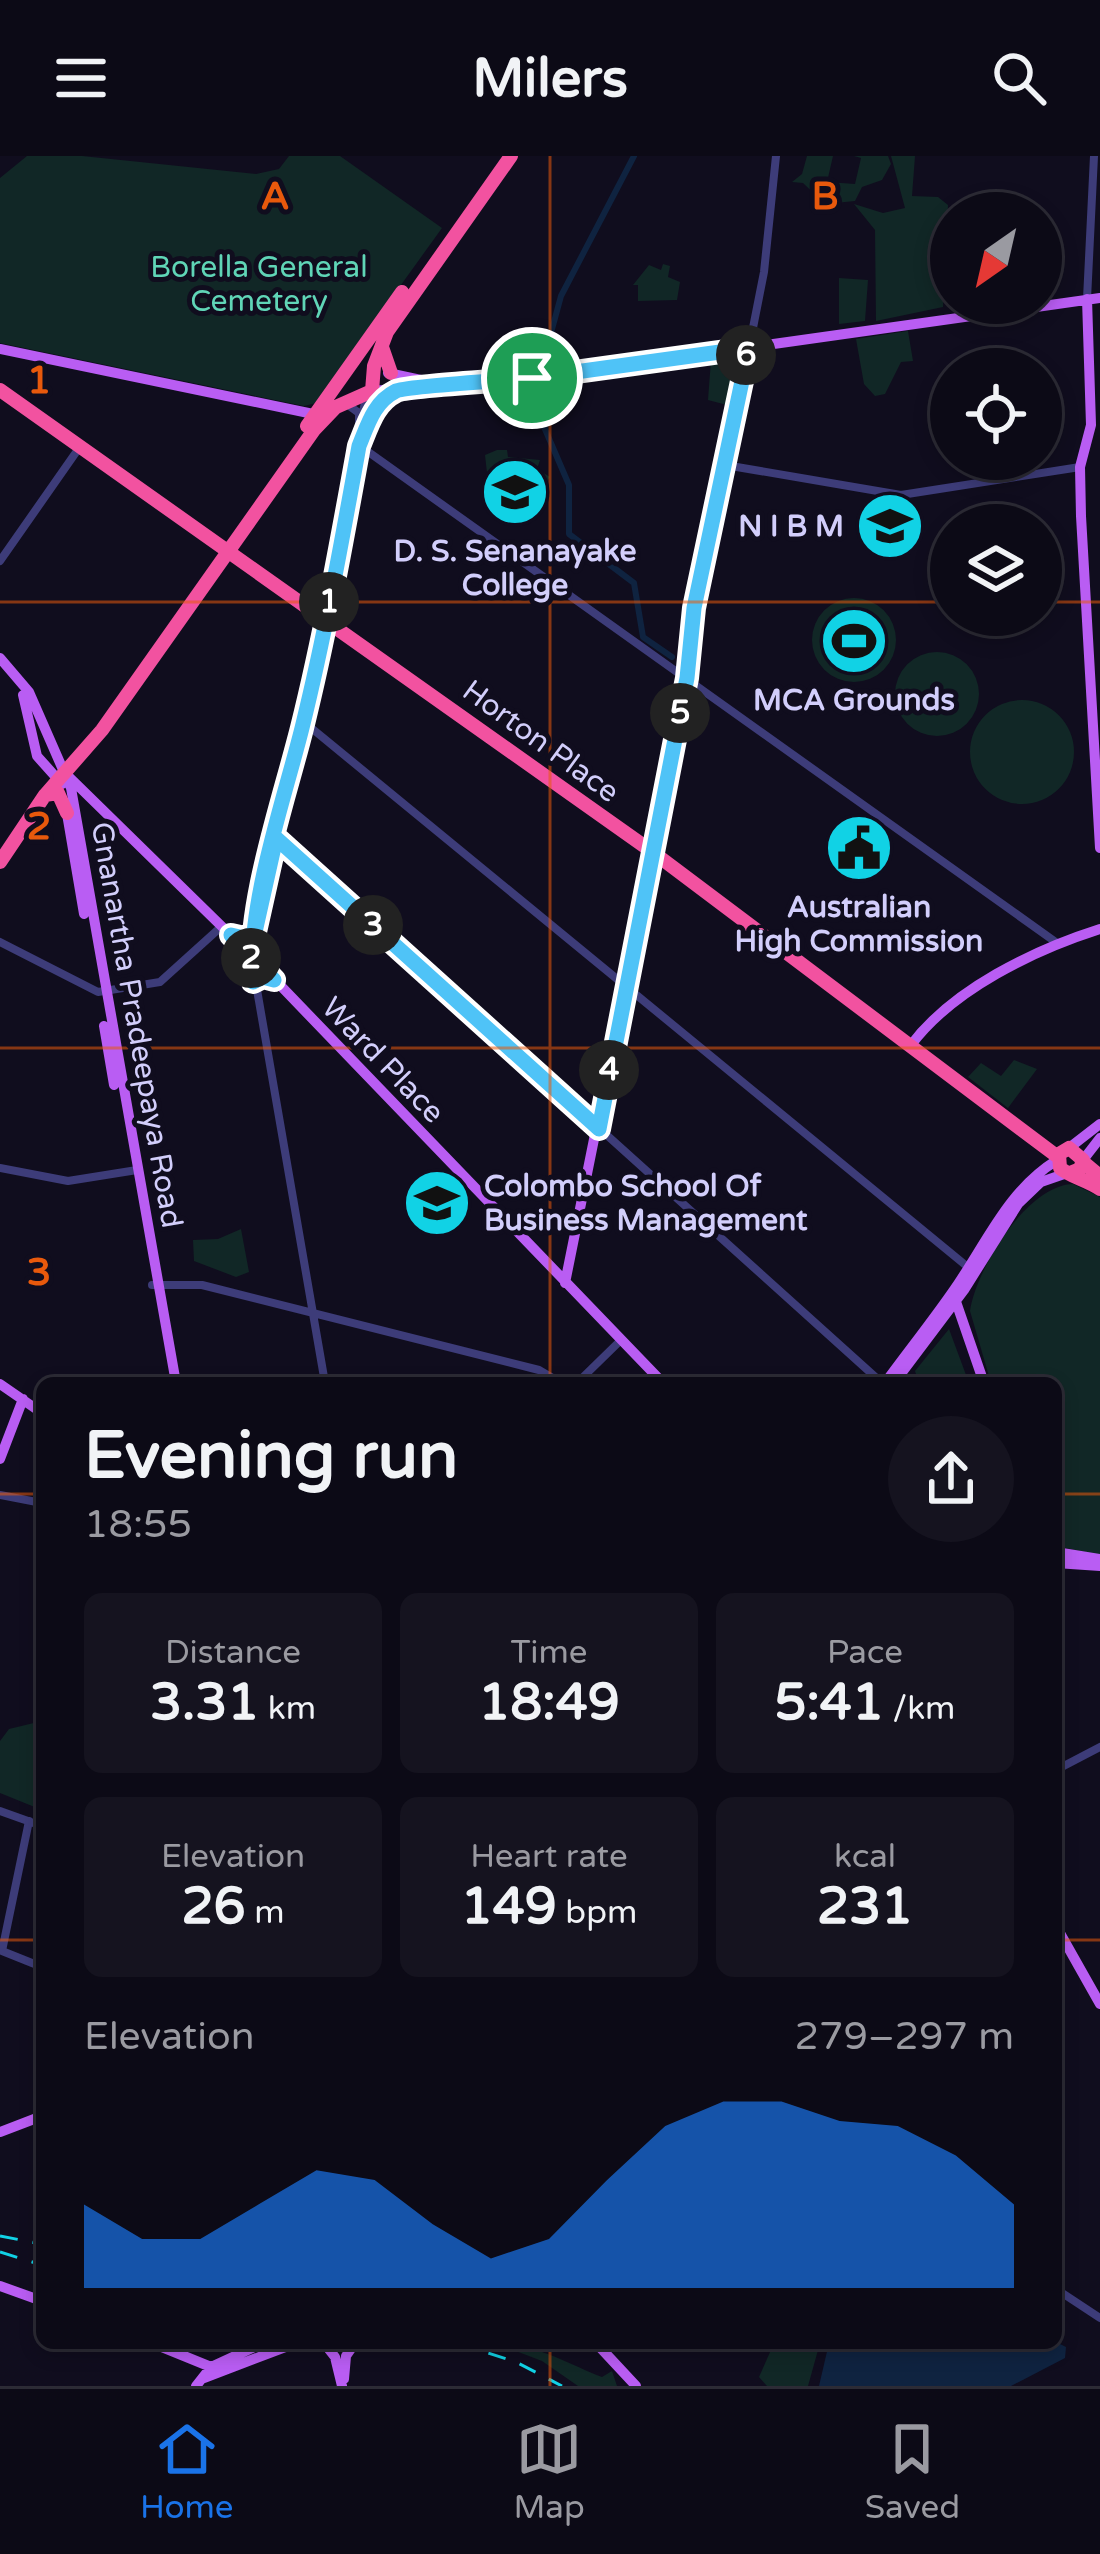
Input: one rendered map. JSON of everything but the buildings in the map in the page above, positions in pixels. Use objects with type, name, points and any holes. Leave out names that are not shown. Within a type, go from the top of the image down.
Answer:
[{"type":"highway","points":[[0,862],[501,156]]},
{"type":"highway","points":[[224,547],[336,407],[364,395],[406,302],[511,156]]},
{"type":"highway","points":[[382,347],[392,374]]},
{"type":"highway","points":[[345,372],[364,366],[373,374]]},
{"type":"highway","points":[[345,372],[344,391],[364,395]]},
{"type":"highway","points":[[0,386],[79,448],[224,547]]},
{"type":"highway","points":[[0,386],[224,547]]},
{"type":"highway","name":"Horton Place","points":[[224,547],[912,1042],[1100,1189]]},
{"type":"highway","points":[[0,846],[60,775]]},
{"type":"highway","points":[[45,795],[56,792],[67,813]]},
{"type":"highway","points":[[1064,1160],[1083,1161],[1100,1176]]},
{"type":"main road","points":[[364,395],[461,386],[1094,296]]},
{"type":"main road","points":[[1062,298],[1094,296]]},
{"type":"main road","points":[[1094,296],[1097,431],[1082,461],[1100,848]]},
{"type":"main road","points":[[373,374],[446,382],[750,345],[930,316]]},
{"type":"main road","points":[[566,1282],[654,854],[687,678],[694,608],[750,345]]},
{"type":"main road","points":[[3,349],[313,418],[336,407]]},
{"type":"main road","points":[[0,658],[29,692],[60,775]]},
{"type":"main road","points":[[0,667],[28,706],[37,757],[60,775]]},
{"type":"main road","name":"Gnanartha Pradeepaya Road","points":[[60,775],[101,991]]},
{"type":"main road","name":"Gnanartha Pradeepaya Road","points":[[60,775],[172,1377]]},
{"type":"main road","name":"Ward Place","points":[[60,775],[251,955],[656,1377]]},
{"type":"main road","points":[[912,1042],[997,976],[1057,944],[1100,929]]},
{"type":"main road","points":[[226,931],[244,938],[255,932]]},
{"type":"main road","points":[[253,982],[263,977],[274,980]]},
{"type":"main road","points":[[888,1377],[989,1252],[1027,1193],[1100,1124]]},
{"type":"main road","points":[[1083,1161],[1100,1138]]},
{"type":"main road","points":[[899,1377],[943,1320],[968,1268],[1023,1184],[1064,1160]]},
{"type":"main road","points":[[964,1328],[966,1303],[989,1252]]},
{"type":"main road","points":[[952,1300],[979,1377]]},
{"type":"main road","points":[[943,1320],[964,1328]]},
{"type":"main road","points":[[0,1384],[36,1409]]},
{"type":"main road","points":[[0,1459],[23,1399]]},
{"type":"main road","points":[[1062,1553],[1100,1562]]},
{"type":"main road","points":[[1062,1562],[1100,1562]]},
{"type":"main road","points":[[1062,1937],[1100,2004]]},
{"type":"main road","points":[[0,2132],[36,2118]]},
{"type":"main road","points":[[0,2283],[36,2296]]},
{"type":"main road","points":[[163,2349],[207,2374],[279,2349]]},
{"type":"main road","points":[[173,2349],[207,2374]]},
{"type":"main road","points":[[207,2374],[251,2349]]},
{"type":"main road","points":[[328,2349],[343,2386]]},
{"type":"main road","points":[[343,2386],[351,2349]]},
{"type":"main road","points":[[602,2349],[639,2386]]},
{"type":"main road","points":[[610,2349],[639,2386]]},
{"type":"street","points":[[750,345],[776,156]]},
{"type":"street","points":[[1094,156],[1094,296]]},
{"type":"street","points":[[359,446],[377,405],[401,388]]},
{"type":"street","points":[[359,446],[364,395]]},
{"type":"street","points":[[324,1377],[251,955],[326,620],[364,395]]},
{"type":"street","points":[[336,407],[350,405],[359,413]]},
{"type":"street","points":[[359,446],[1057,944]]},
{"type":"street","points":[[0,561],[79,448]]},
{"type":"street","points":[[725,465],[901,495],[1082,461]]},
{"type":"street","points":[[304,722],[968,1268]]},
{"type":"street","points":[[276,838],[876,1377]]},
{"type":"street","points":[[0,942],[101,991],[160,982],[226,931]]},
{"type":"street","points":[[0,1168],[68,1181],[134,1170]]},
{"type":"street","points":[[156,1285],[202,1285],[539,1370],[551,1377]]},
{"type":"street","points":[[583,1377],[621,1340]]},
{"type":"street","points":[[0,1495],[36,1502]]},
{"type":"street","points":[[1062,1768],[1100,1747]]},
{"type":"street","points":[[0,1811],[36,1824]]},
{"type":"street","points":[[29,1821],[2,1951],[36,1965]]},
{"type":"street","points":[[1062,2293],[1100,2318]]},
{"type":"green space","name":"Borella General Cemetery","points":[[27,156],[82,156],[256,174],[279,169],[289,156],[340,156],[442,228],[316,403],[304,406],[0,343],[0,178]]},
{"type":"green space","points":[[807,156],[833,156],[827,182],[855,184],[861,158],[854,156],[888,156],[891,164],[882,180],[862,187],[855,201],[825,204],[803,183],[792,182],[802,174]]},
{"type":"green space","points":[[891,156],[915,156],[912,196],[930,197],[930,310],[876,321],[875,230],[854,204],[883,213],[905,208]]},
{"type":"green space","points":[[663,264],[670,266],[668,277],[680,282],[677,300],[638,301],[638,285],[633,285],[649,265],[661,270]]},
{"type":"green space","points":[[839,278],[868,280],[865,321],[839,324]]},
{"type":"green space","points":[[908,331],[913,361],[901,362],[885,394],[875,396],[864,384],[856,339]]},
{"type":"green space","points":[[733,359],[727,405],[708,400],[711,360]]},
{"type":"green space","points":[[507,450],[508,457],[540,460],[537,469],[550,477],[536,498],[523,490],[517,495],[487,473],[485,455]]},
{"type":"green space","name":"MCA Grounds","points":[[854,598],[884,610],[896,640],[884,670],[854,682],[824,670],[812,640],[824,610]]},
{"type":"green space","points":[[937,652],[967,664],[979,694],[967,724],[937,736],[907,724],[895,694],[907,664]]},
{"type":"green space","points":[[1022,700],[1042,704],[1059,715],[1070,732],[1074,752],[1070,772],[1059,789],[1042,800],[1022,804],[1002,800],[985,789],[974,772],[970,752],[974,732],[985,715],[1002,704]]},
{"type":"green space","points":[[1014,1060],[1037,1069],[1008,1108],[968,1077],[981,1063],[1001,1076]]},
{"type":"green space","points":[[1073,1184],[1100,1197],[1100,1555],[1062,1547],[1062,1377],[989,1377],[970,1311],[982,1274],[1006,1232],[1038,1198]]},
{"type":"green space","points":[[241,1229],[249,1272],[236,1277],[194,1261],[193,1240],[218,1239]]},
{"type":"green space","points":[[949,1329],[967,1377],[917,1377],[915,1371]]},
{"type":"green space","points":[[36,1722],[36,1808],[0,1793],[0,1741],[9,1729]]},
{"type":"green space","points":[[511,2349],[537,2350],[602,2377],[612,2371],[617,2386],[578,2386],[542,2361]]},
{"type":"green space","points":[[771,2349],[818,2349],[808,2386],[767,2386],[759,2377]]},
{"type":"water","points":[[1066,2347],[1065,2358],[1011,2386],[819,2386],[828,2349]]},
{"type":"waterway","points":[[527,366],[548,344],[561,296],[634,156]]},
{"type":"waterway","points":[[526,385],[569,485],[569,534],[634,583],[643,637],[672,657]]},
{"type":"railway","points":[[0,2236],[36,2243]]},
{"type":"railway","points":[[0,2252],[36,2263]]},
{"type":"railway","points":[[476,2349],[516,2362],[562,2386]]},
{"type":"place","name":"D. S. Senanayake College","points":[[515,492]]},
{"type":"place","name":"N I B M","points":[[890,526]]},
{"type":"place","name":"MCA Grounds","points":[[854,641]]},
{"type":"place","name":"Australian High Commission","points":[[859,848]]},
{"type":"place","name":"Colombo School Of Business Management","points":[[437,1203]]},
{"type":"route","points":[[532,378],[401,388],[377,405],[359,446],[326,620],[304,722],[280,817],[255,932],[251,955],[253,982],[263,977],[274,980],[251,955],[231,935],[244,938],[255,932],[276,838],[599,1129],[687,678],[694,608],[749,348],[532,378]]}]
